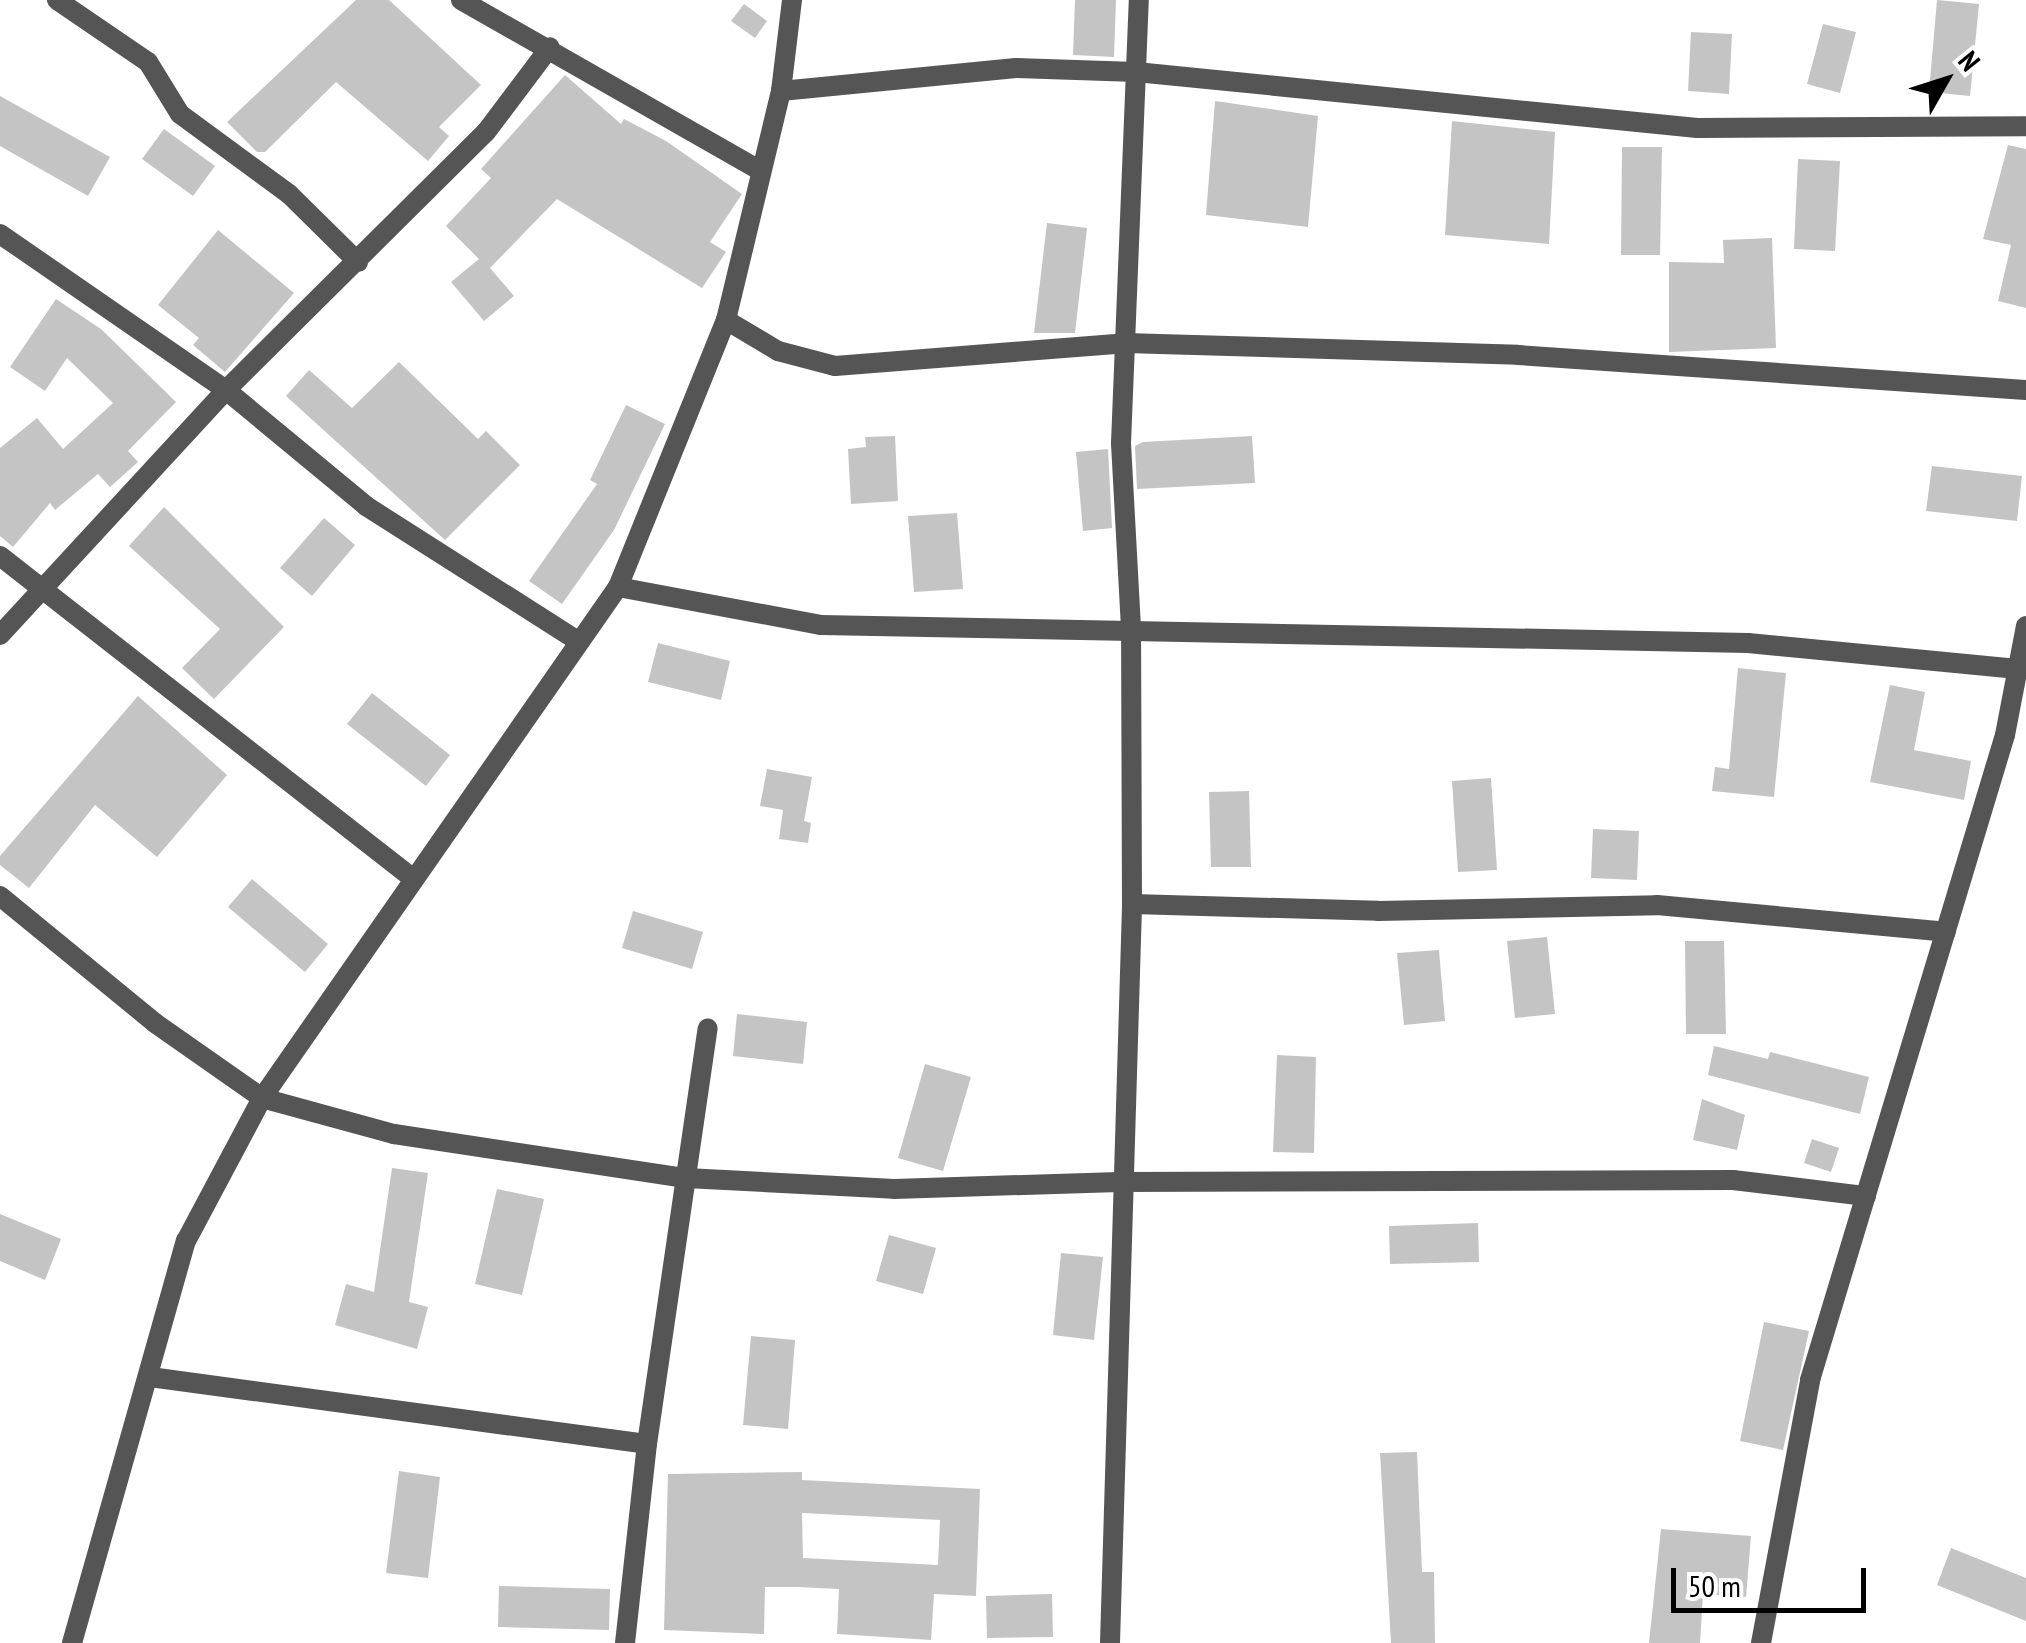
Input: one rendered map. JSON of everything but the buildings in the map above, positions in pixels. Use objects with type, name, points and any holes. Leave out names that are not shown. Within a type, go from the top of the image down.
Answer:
[{"type":"street","points":[[57,0],[148,62],[180,114],[289,194],[358,262]]},
{"type":"street","points":[[462,0],[762,172]]},
{"type":"street","points":[[72,1643],[186,1242],[262,1098],[411,877],[618,588],[726,320],[781,91],[792,0]]},
{"type":"street","points":[[1110,1643],[1119,1182],[1132,904],[1131,628],[1121,443],[1139,0]]},
{"type":"street","points":[[0,635],[226,390],[486,132],[550,48]]},
{"type":"street","points":[[781,91],[1016,68],[1136,72],[1697,128],[2026,126]]},
{"type":"street","points":[[0,234],[226,390],[366,506],[578,641]]},
{"type":"street","points":[[726,320],[778,351],[835,366],[1125,343],[1557,357],[2026,390]]},
{"type":"street","points":[[0,556],[411,877]]},
{"type":"street","points":[[618,588],[822,625],[1131,628],[1748,643],[2018,669]]},
{"type":"street","points":[[1761,1643],[1810,1380],[2006,735],[2026,626]]},
{"type":"street","points":[[0,896],[156,1023],[262,1098],[394,1134],[686,1178],[894,1189],[1119,1182],[1733,1180],[1866,1196]]},
{"type":"street","points":[[1132,904],[1378,911],[1657,905],[1946,932]]},
{"type":"street","points":[[625,1643],[647,1444],[708,1028]]},
{"type":"street","points":[[150,1377],[647,1444]]}]
